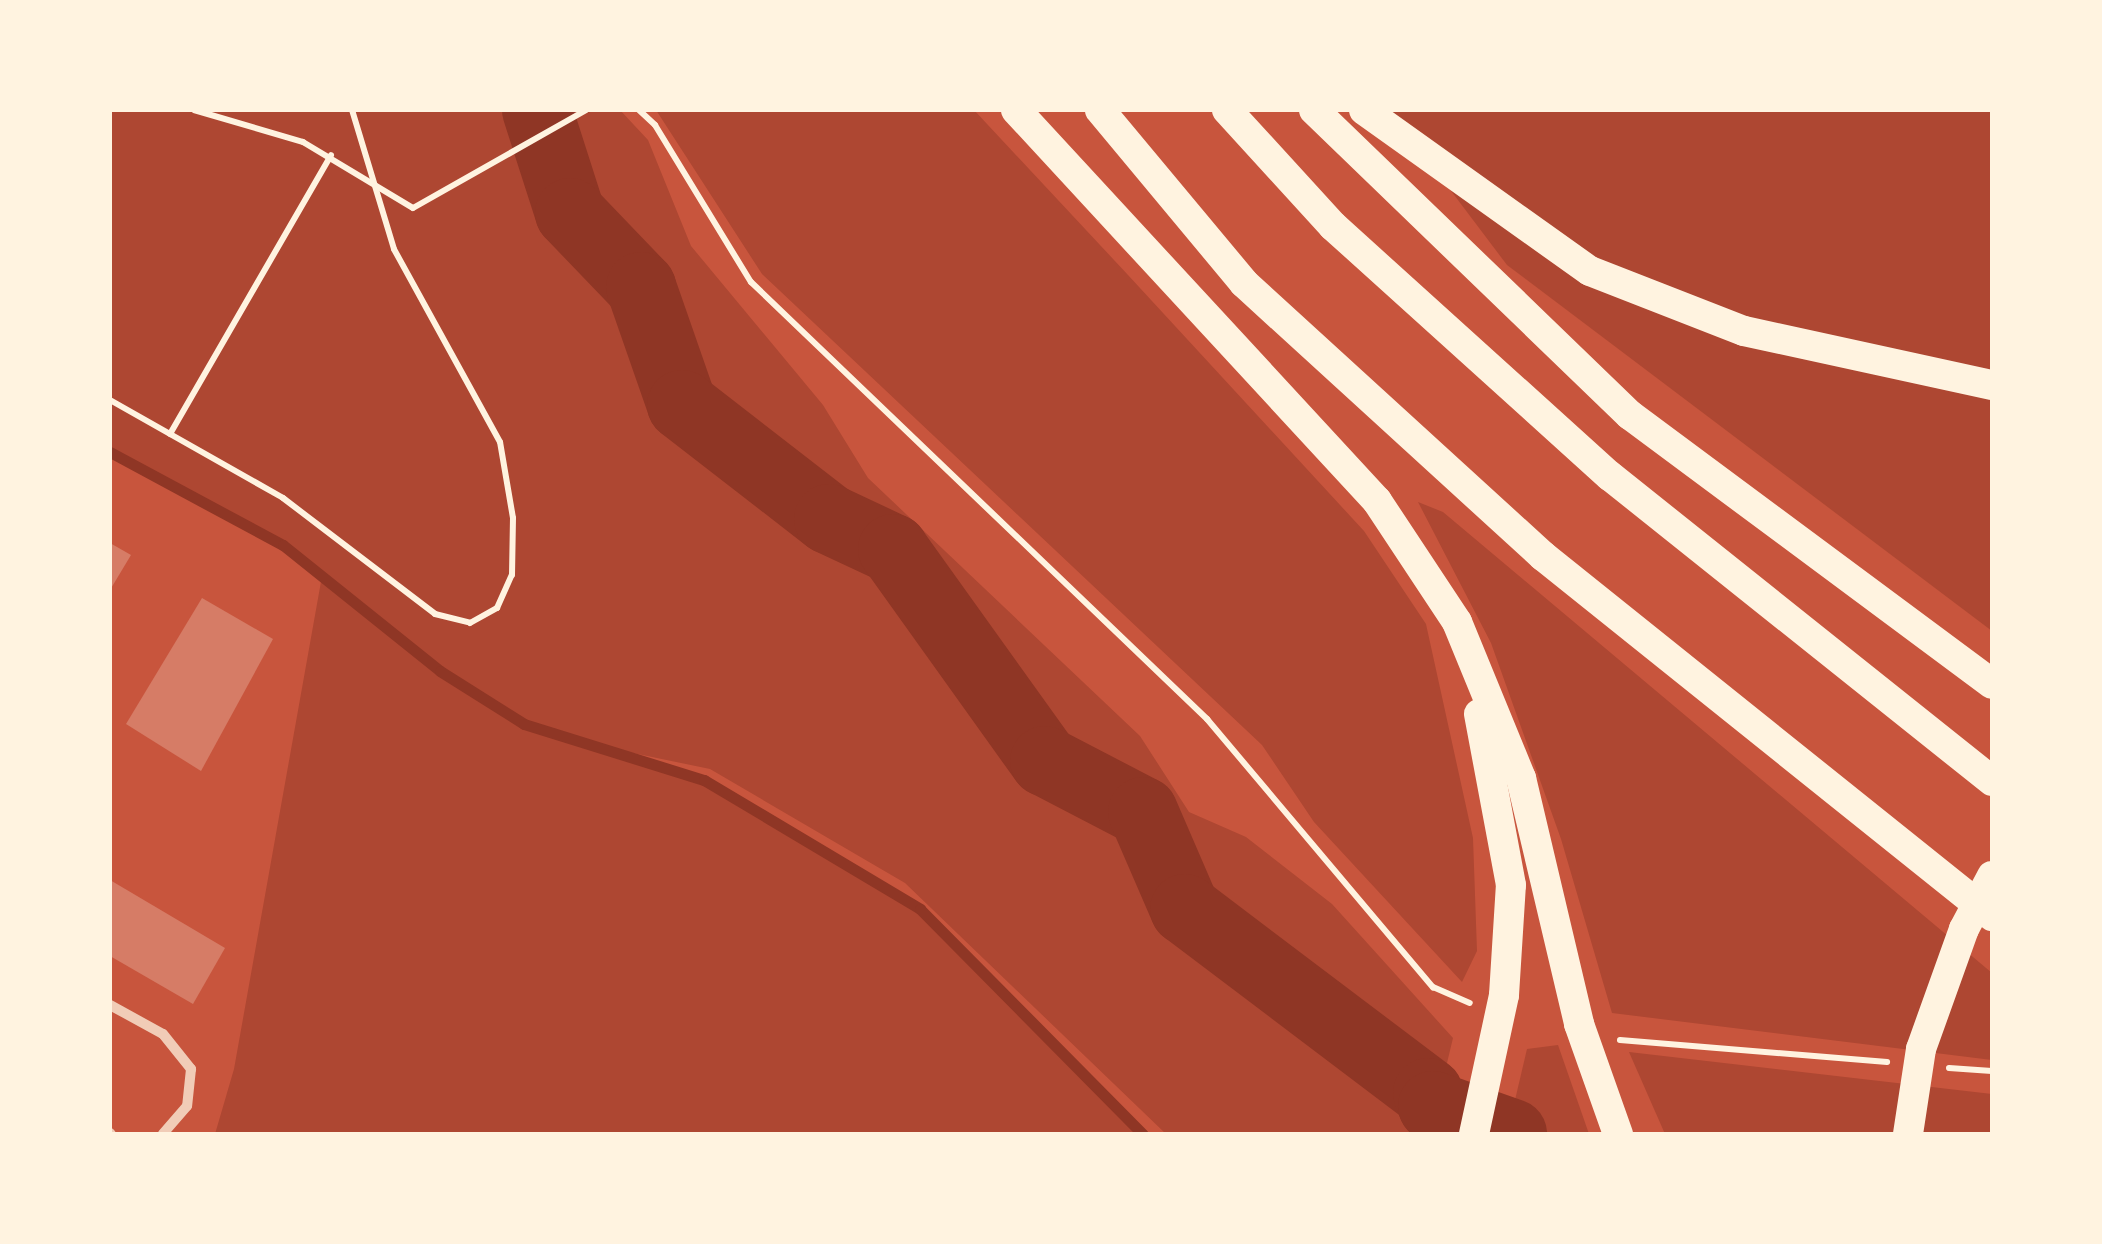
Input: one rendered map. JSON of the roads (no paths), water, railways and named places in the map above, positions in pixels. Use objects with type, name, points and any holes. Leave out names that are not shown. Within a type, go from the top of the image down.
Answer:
[{"type":"highway","points":[[1016,110],[1377,501],[1457,622],[1521,778],[1557,940],[1618,1134]]},
{"type":"highway","points":[[1100,110],[1244,282],[1543,556],[1992,916]]},
{"type":"highway","points":[[1227,110],[1332,226],[1610,476],[1992,781]]},
{"type":"highway","points":[[1314,110],[1630,415],[1992,684]]},
{"type":"highway","points":[[1364,110],[1590,271],[1744,331],[1992,385]]},
{"type":"highway","points":[[1457,622],[1500,802],[1511,885],[1474,1134]]},
{"type":"highway","points":[[1908,1134],[1920,1049],[1964,928],[1992,876]]},
{"type":"street","points":[[110,1005],[182,1050],[191,1069],[187,1106],[163,1134]]},
{"type":"waterway","points":[[537,110],[570,213],[641,287],[682,405],[829,519],[893,549],[1045,761],[1143,812],[1185,909],[1428,1093],[1433,1106],[1512,1134]]},
{"type":"waterway","points":[[110,452],[283,545],[440,671],[524,724],[704,780],[920,909],[1143,1134]]}]
